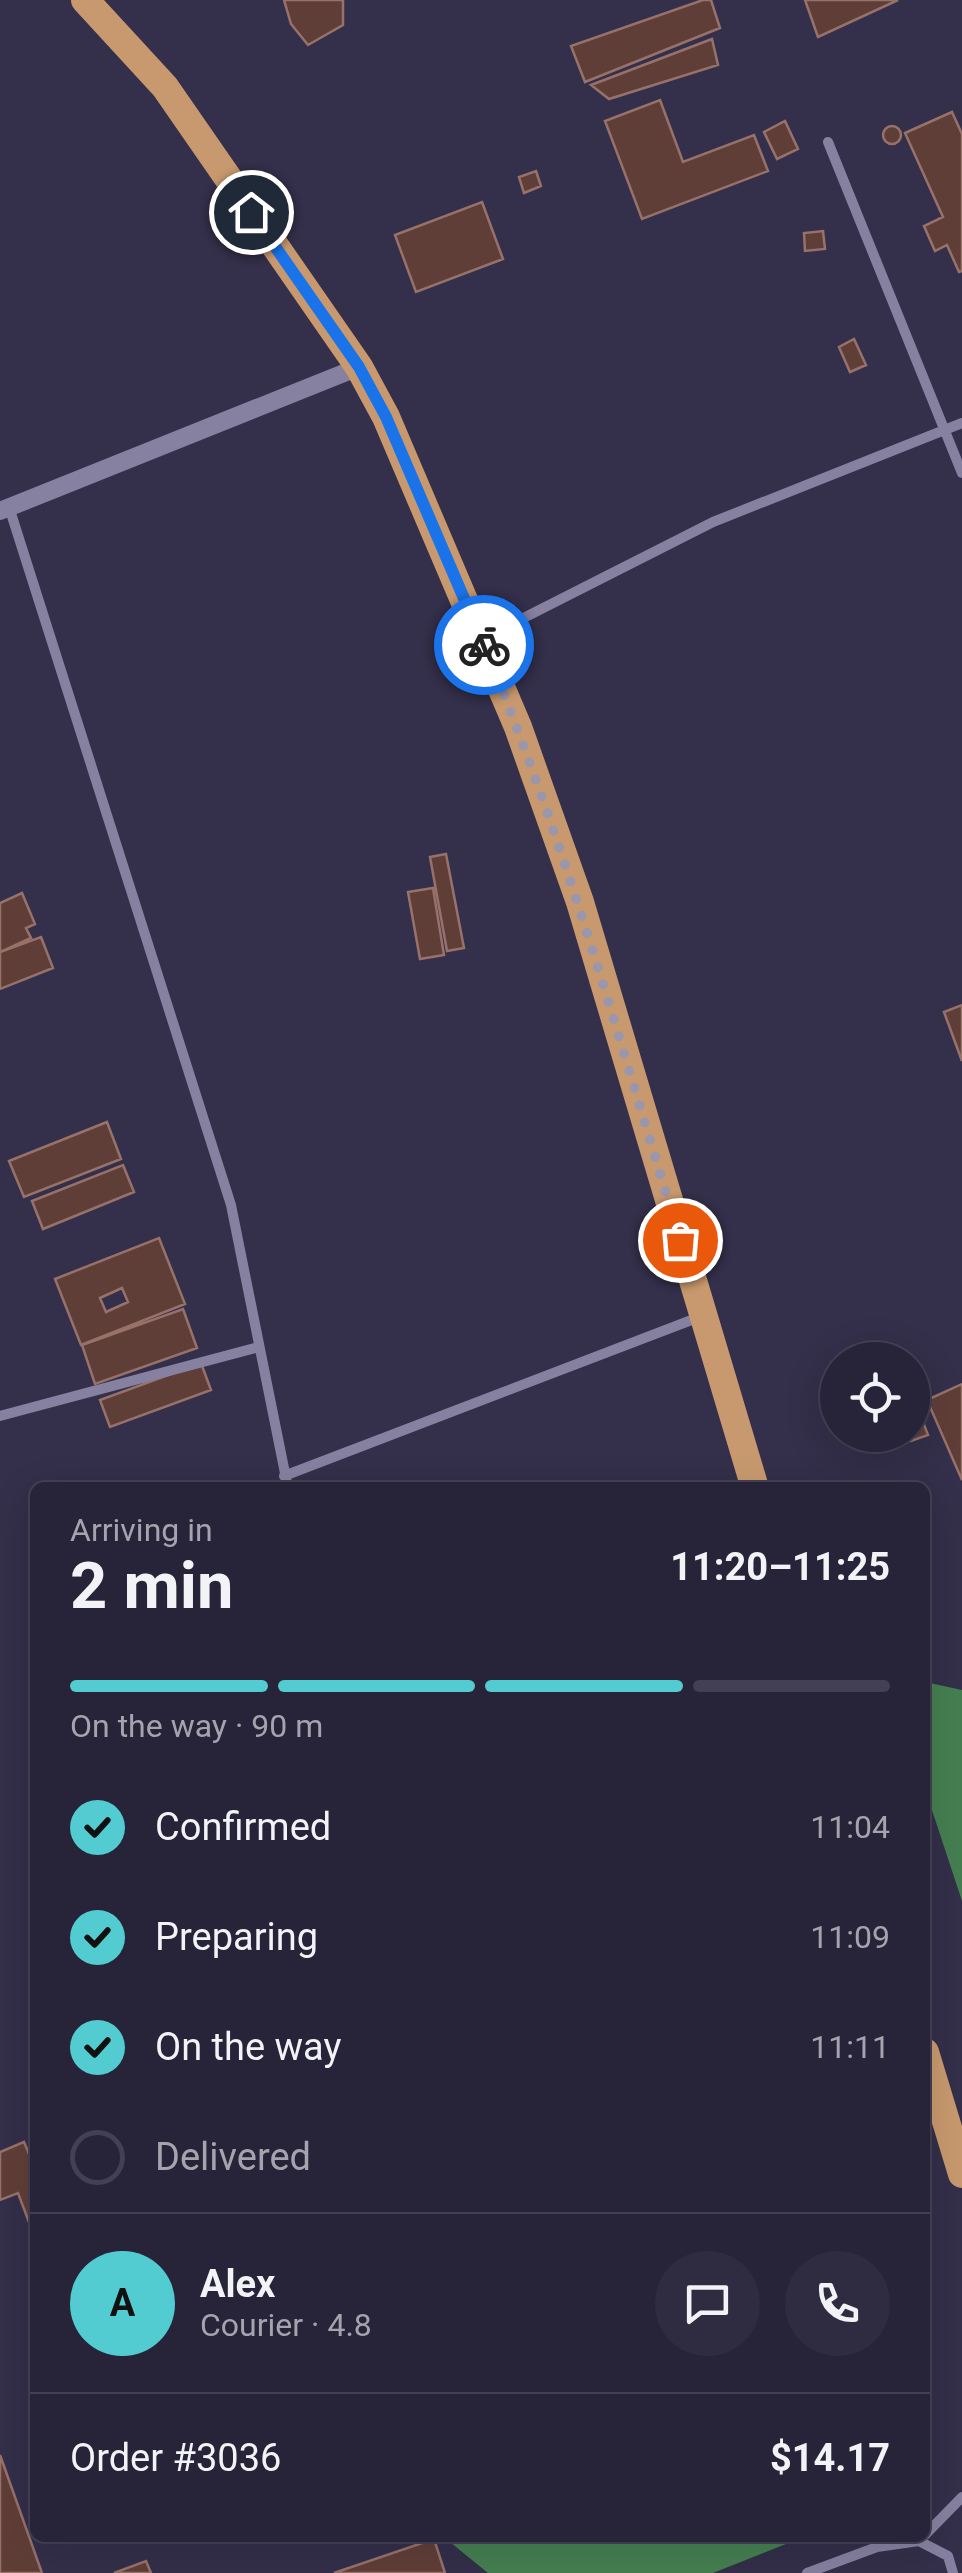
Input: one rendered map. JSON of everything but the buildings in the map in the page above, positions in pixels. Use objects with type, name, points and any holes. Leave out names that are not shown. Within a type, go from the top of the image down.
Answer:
[{"type":"highway","points":[[85,0],[166,87],[359,367],[386,417],[518,727],[580,902],[753,1482]]},
{"type":"highway","points":[[930,2068],[962,2174]]},
{"type":"street","points":[[828,142],[962,473]]},
{"type":"street","points":[[359,367],[5,509],[232,1204],[286,1482],[703,1316]]},
{"type":"street","points":[[482,639],[712,522],[962,424]]},
{"type":"street","points":[[0,1416],[259,1347]]},
{"type":"street","points":[[930,2530],[962,2497]]},
{"type":"street","points":[[807,2573],[877,2547],[902,2542]]},
{"type":"street","points":[[928,2542],[948,2556],[953,2573]]},
{"type":"green space","points":[[930,1683],[962,1690],[962,1901],[930,1804]]},
{"type":"green space","points":[[450,2542],[791,2542],[713,2573],[488,2573]]},
{"type":"way so far","points":[[484,645],[518,727],[580,902],[680,1240]]},
{"type":"route","points":[[251,212],[359,367],[386,417],[484,645]]}]
